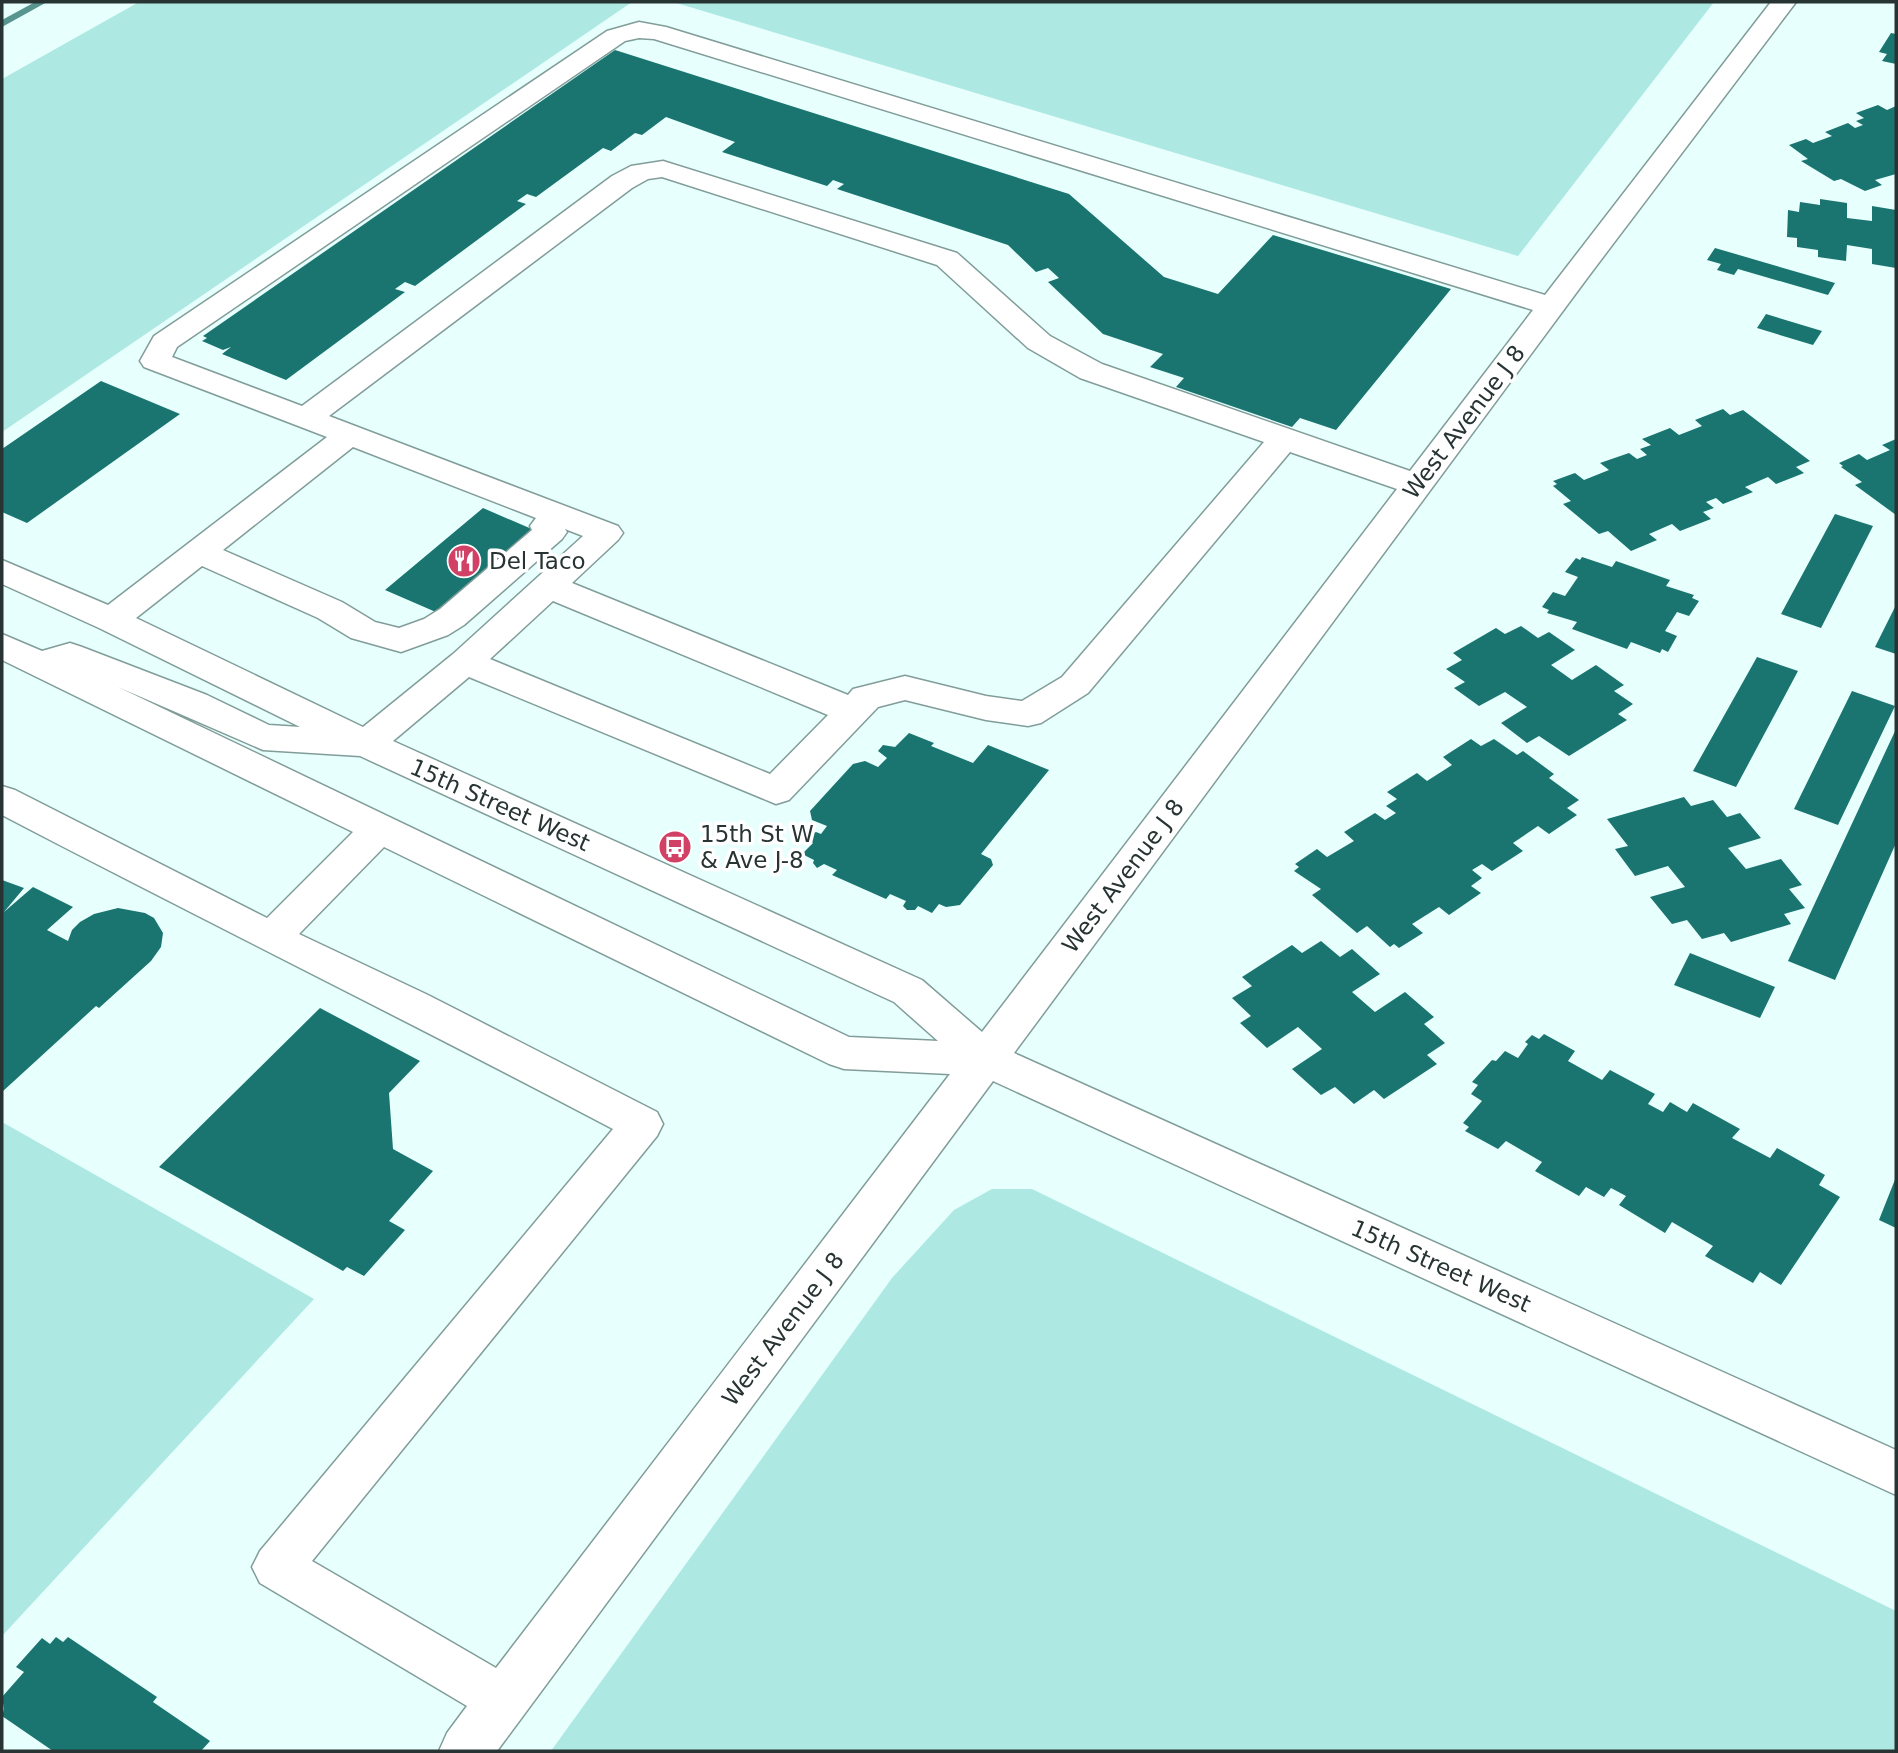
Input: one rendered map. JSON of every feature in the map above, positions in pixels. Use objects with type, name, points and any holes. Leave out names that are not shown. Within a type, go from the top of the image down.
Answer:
[{"type":"street","name":"West Avenue J 8","points":[[465,1751],[1551,306],[1784,2]]},
{"type":"street","points":[[40,664],[70,656],[194,704],[264,737],[366,744],[465,662],[606,533],[155,361],[165,342],[616,36],[639,30],[671,36],[1551,306]]},
{"type":"street","points":[[306,418],[622,182],[641,172],[663,169],[947,259],[1040,342],[1091,371],[1417,485]]},
{"type":"street","points":[[111,620],[349,435]]},
{"type":"street","points":[[465,662],[776,791],[866,698],[905,688],[986,708],[1028,714],[1075,685],[1284,439]]},
{"type":"street","points":[[199,552],[296,594],[363,630],[401,640],[436,627],[452,617],[550,533],[547,526],[559,515]]},
{"type":"street","name":"15th Street West","points":[[2,571],[111,620],[366,744],[908,991],[986,1059],[1896,1473]]},
{"type":"street","points":[[548,586],[853,711]]},
{"type":"street","name":"15th Street West","points":[[2,646],[844,1053],[986,1059]]},
{"type":"street","points":[[2,799],[271,938],[414,1006],[642,1124],[277,1567],[504,1700]]},
{"type":"street","points":[[271,938],[380,828]]},
{"type":"shaded area","points":[[139,2],[632,2],[2,432],[2,79]]},
{"type":"shaded area","points":[[673,2],[1714,2],[1518,256]]},
{"type":"shaded area","points":[[2,1122],[314,1299],[2,1636]]},
{"type":"shaded area","points":[[992,1189],[1032,1189],[1896,1611],[1896,1751],[551,1751],[892,1278],[954,1210]]},
{"type":"building","points":[[1891,33],[1896,34],[1896,64],[1882,61],[1887,54],[1879,52]]},
{"type":"building","points":[[615,50],[1069,194],[1164,277],[1218,294],[1273,235],[1451,289],[1336,430],[1300,418],[1292,427],[1176,387],[1184,378],[1150,367],[1163,354],[1103,334],[1048,282],[1059,278],[1048,268],[1036,272],[1008,245],[837,189],[844,184],[833,180],[827,186],[722,152],[735,142],[666,117],[642,135],[635,133],[611,151],[603,148],[536,197],[527,194],[517,201],[526,204],[415,286],[405,282],[395,289],[405,292],[286,380],[222,354],[231,347],[223,350],[202,341],[207,338],[203,336]]},
{"type":"building","points":[[1878,105],[1887,110],[1896,106],[1896,174],[1875,180],[1882,185],[1865,191],[1841,179],[1834,181],[1801,161],[1808,159],[1789,145],[1806,139],[1813,143],[1832,136],[1825,132],[1848,123],[1855,128],[1863,125],[1856,121],[1864,118],[1856,113]]},
{"type":"building","points":[[1820,199],[1847,203],[1847,218],[1872,221],[1872,206],[1896,210],[1896,268],[1872,264],[1872,249],[1847,245],[1846,261],[1818,257],[1818,250],[1797,247],[1797,238],[1787,237],[1788,210],[1799,212],[1800,202],[1820,205]]},
{"type":"building","points":[[1715,248],[1835,283],[1828,295],[1738,269],[1734,275],[1717,270],[1721,264],[1707,260]]},
{"type":"building","points":[[1766,314],[1822,331],[1813,345],[1757,328]]},
{"type":"building","points":[[101,381],[180,414],[27,523],[2,512],[2,449]]},
{"type":"building","points":[[1723,409],[1730,415],[1743,410],[1810,461],[1796,467],[1804,473],[1776,484],[1768,477],[1745,487],[1753,492],[1723,504],[1716,498],[1706,502],[1714,508],[1703,512],[1711,519],[1680,531],[1672,524],[1649,534],[1657,540],[1631,551],[1608,531],[1599,534],[1563,504],[1571,501],[1553,486],[1557,484],[1553,481],[1575,473],[1584,480],[1609,470],[1600,463],[1629,453],[1637,459],[1647,455],[1640,449],[1651,445],[1642,439],[1670,428],[1679,435],[1702,426],[1695,420]]},
{"type":"building","points":[[1896,439],[1896,515],[1855,485],[1862,482],[1839,463],[1859,454],[1867,460],[1890,450],[1882,445]]},
{"type":"building","name":"Del Taco","points":[[483,508],[541,533],[445,616],[385,590]]},
{"type":"building","points":[[1835,514],[1873,526],[1821,628],[1781,614]]},
{"type":"building","points":[[1582,557],[1612,567],[1616,561],[1670,580],[1666,586],[1694,595],[1692,598],[1699,601],[1689,616],[1677,612],[1665,631],[1677,636],[1668,652],[1662,649],[1660,653],[1631,642],[1627,649],[1572,629],[1577,622],[1547,613],[1549,610],[1542,607],[1553,592],[1565,596],[1578,577],[1565,572],[1576,558],[1580,560]]},
{"type":"building","points":[[1896,605],[1896,654],[1875,647]]},
{"type":"building","points":[[1521,626],[1538,638],[1549,632],[1575,650],[1551,665],[1572,680],[1596,665],[1624,685],[1614,691],[1633,704],[1618,714],[1627,720],[1569,756],[1539,736],[1527,743],[1501,723],[1527,707],[1505,692],[1479,706],[1454,688],[1465,682],[1446,669],[1462,660],[1453,653],[1496,628],[1505,634]]},
{"type":"building","points":[[1757,657],[1798,671],[1736,787],[1693,771]]},
{"type":"building","points":[[1852,691],[1895,706],[1838,825],[1794,809]]},
{"type":"building","points":[[1896,729],[1896,843],[1835,980],[1788,961]]},
{"type":"building","points":[[909,733],[934,743],[931,746],[973,763],[988,745],[1049,770],[981,854],[991,859],[993,865],[960,905],[946,907],[939,904],[932,913],[918,906],[915,910],[907,910],[903,906],[906,901],[890,894],[886,899],[832,875],[837,870],[824,864],[817,868],[814,860],[802,854],[813,843],[808,840],[809,835],[816,832],[821,834],[827,826],[812,820],[810,811],[853,764],[865,761],[878,767],[887,758],[878,751],[883,745],[895,747]]},
{"type":"building","points":[[1471,739],[1481,746],[1494,739],[1517,755],[1523,751],[1554,774],[1549,778],[1579,800],[1567,808],[1577,815],[1549,834],[1538,826],[1513,843],[1523,851],[1492,871],[1482,864],[1472,870],[1482,878],[1471,886],[1481,893],[1449,915],[1439,907],[1412,924],[1423,933],[1399,948],[1394,944],[1390,947],[1367,926],[1357,933],[1312,895],[1321,889],[1294,871],[1299,867],[1295,864],[1317,849],[1327,857],[1354,841],[1344,832],[1375,813],[1385,820],[1396,813],[1386,806],[1397,799],[1387,792],[1417,773],[1427,781],[1452,765],[1443,757]]},
{"type":"building","points":[[1684,797],[1691,806],[1713,800],[1727,817],[1740,813],[1761,838],[1728,848],[1746,869],[1781,859],[1802,885],[1789,889],[1805,908],[1784,914],[1791,924],[1731,942],[1724,933],[1702,939],[1687,920],[1672,924],[1650,897],[1685,887],[1668,866],[1635,876],[1615,849],[1628,846],[1607,819]]},
{"type":"building","points":[[2,880],[24,888],[4,912],[33,887],[73,907],[47,930],[68,941],[72,930],[80,922],[94,914],[118,908],[145,913],[154,918],[163,933],[161,947],[151,961],[99,1008],[96,1006],[2,1092]]},
{"type":"building","points":[[1321,941],[1340,957],[1352,949],[1380,974],[1352,992],[1375,1012],[1405,992],[1434,1017],[1424,1024],[1445,1043],[1427,1055],[1437,1064],[1384,1099],[1374,1090],[1354,1104],[1335,1087],[1321,1095],[1292,1069],[1322,1049],[1298,1027],[1267,1048],[1240,1023],[1251,1016],[1232,998],[1252,986],[1242,977],[1292,945],[1302,953]]},
{"type":"building","points":[[1690,953],[1775,987],[1760,1018],[1674,985]]},
{"type":"building","points":[[320,1008],[420,1061],[389,1093],[393,1149],[433,1171],[389,1221],[405,1230],[364,1276],[347,1267],[343,1271],[159,1167]]},
{"type":"building","points":[[1544,1034],[1575,1051],[1568,1061],[1602,1080],[1610,1070],[1655,1094],[1648,1104],[1663,1112],[1670,1102],[1687,1112],[1693,1103],[1740,1129],[1732,1138],[1770,1158],[1777,1148],[1825,1175],[1819,1185],[1840,1197],[1781,1285],[1760,1272],[1753,1283],[1705,1256],[1713,1246],[1672,1222],[1665,1233],[1619,1205],[1626,1196],[1611,1188],[1604,1197],[1586,1187],[1579,1196],[1535,1171],[1542,1162],[1506,1141],[1498,1149],[1465,1131],[1469,1127],[1463,1123],[1482,1101],[1471,1094],[1478,1085],[1472,1082],[1492,1060],[1496,1061],[1505,1051],[1518,1058],[1528,1044],[1525,1042],[1532,1035],[1539,1039]]},
{"type":"building","points":[[1896,1177],[1896,1228],[1879,1220]]},
{"type":"building","points":[[56,1637],[63,1642],[68,1637],[157,1697],[153,1702],[210,1741],[201,1751],[53,1751],[2,1716],[2,1697],[24,1672],[16,1667],[42,1638],[50,1644]]},
{"type":"waterway","points":[[2,24],[42,2]]},
{"type":"place","name":"Del Taco","points":[[464,561]]},
{"type":"place","name":"15th St W & Ave J-8","points":[[675,847]]}]
